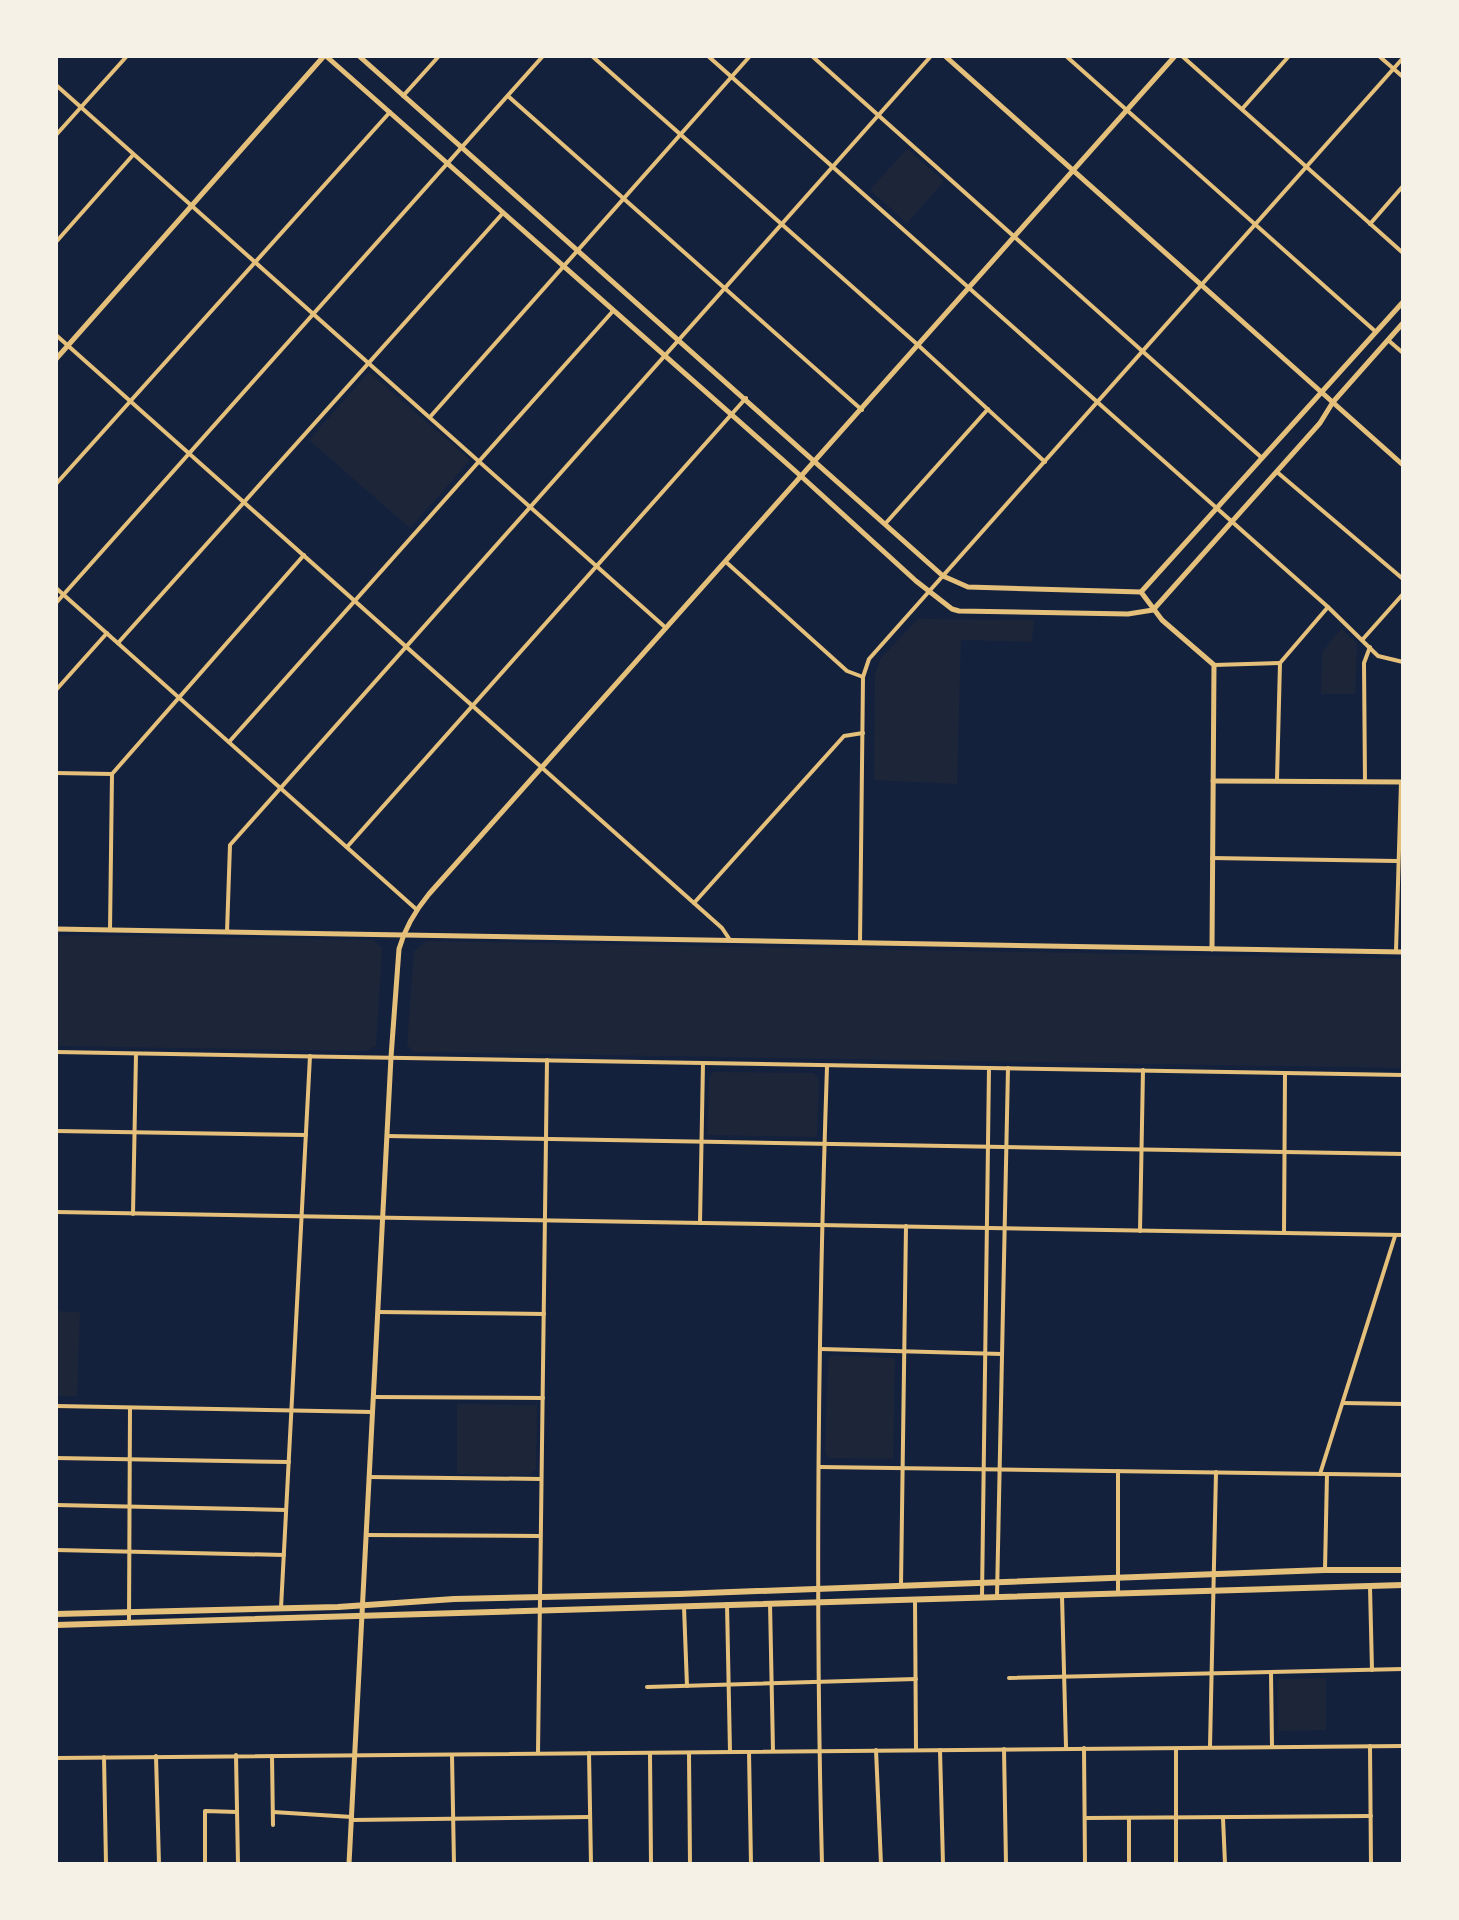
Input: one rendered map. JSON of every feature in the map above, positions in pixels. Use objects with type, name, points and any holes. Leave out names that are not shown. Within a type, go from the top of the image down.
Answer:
[{"type":"main road","points":[[56,1614],[1325,1570],[1403,1570]]},
{"type":"main road","points":[[56,1625],[1403,1585]]},
{"type":"street","points":[[56,135],[127,56]]},
{"type":"street","points":[[56,359],[325,56],[929,592],[959,611],[1128,614],[1153,610],[1320,423],[1333,402],[1403,323]]},
{"type":"street","points":[[359,56],[943,576],[968,587],[1141,592],[1403,302]]},
{"type":"street","points":[[403,96],[439,56]]},
{"type":"street","points":[[56,603],[543,56]]},
{"type":"street","points":[[592,56],[1045,462]]},
{"type":"street","points":[[708,56],[1328,607],[1378,656],[1403,662]]},
{"type":"street","points":[[430,417],[750,56]]},
{"type":"street","points":[[812,56],[1262,458]]},
{"type":"street","points":[[227,932],[230,845],[931,56]]},
{"type":"street","points":[[945,56],[1403,465]]},
{"type":"street","points":[[1066,56],[1376,332]]},
{"type":"street","points":[[349,1864],[391,1057],[399,949],[403,933],[416,909],[1175,56]]},
{"type":"street","points":[[1182,56],[1403,253]]},
{"type":"street","points":[[1242,109],[1289,56]]},
{"type":"street","points":[[1379,56],[1403,77]]},
{"type":"street","points":[[860,943],[863,677],[869,659],[1403,58]]},
{"type":"street","points":[[56,85],[666,628]]},
{"type":"street","points":[[508,96],[862,410]]},
{"type":"street","points":[[56,484],[390,112]]},
{"type":"street","points":[[56,242],[133,155]]},
{"type":"street","points":[[1370,224],[1403,186]]},
{"type":"street","points":[[118,643],[503,213]]},
{"type":"street","points":[[229,742],[613,311]]},
{"type":"street","points":[[56,335],[722,928],[730,940]]},
{"type":"street","points":[[1388,340],[1403,353]]},
{"type":"street","points":[[347,847],[746,398]]},
{"type":"street","points":[[885,524],[988,409]]},
{"type":"street","points":[[1276,471],[1403,579]]},
{"type":"street","points":[[110,930],[112,774],[304,555]]},
{"type":"street","points":[[726,562],[847,671],[863,677]]},
{"type":"street","points":[[56,588],[416,909]]},
{"type":"street","points":[[1141,592],[1153,610],[1214,665],[1280,663]]},
{"type":"street","points":[[1363,639],[1403,594]]},
{"type":"street","points":[[1277,780],[1280,663],[1328,607]]},
{"type":"street","points":[[56,690],[107,633]]},
{"type":"street","points":[[1365,782],[1364,663],[1370,647]]},
{"type":"street","points":[[1212,949],[1214,665]]},
{"type":"street","points":[[694,903],[844,736],[863,733]]},
{"type":"street","points":[[56,773],[112,774]]},
{"type":"street","points":[[56,929],[1400,952],[1397,861],[1402,782],[1213,781]]},
{"type":"street","points":[[1212,858],[1397,861]]},
{"type":"street","points":[[56,1052],[1403,1075]]},
{"type":"street","points":[[133,1214],[136,1054]]},
{"type":"street","points":[[281,1608],[310,1056]]},
{"type":"street","points":[[538,1754],[547,1060]]},
{"type":"street","points":[[700,1223],[703,1063]]},
{"type":"street","points":[[822,1864],[818,1681],[820,1349],[827,1065]]},
{"type":"street","points":[[982,1597],[989,1068]]},
{"type":"street","points":[[997,1596],[1008,1068]]},
{"type":"street","points":[[1140,1231],[1143,1070]]},
{"type":"street","points":[[1284,1233],[1285,1073]]},
{"type":"street","points":[[56,1131],[306,1135]]},
{"type":"street","points":[[387,1136],[1403,1154]]},
{"type":"street","points":[[56,1212],[1403,1235]]},
{"type":"street","points":[[901,1585],[906,1226]]},
{"type":"street","points":[[1325,1570],[1323,1474],[1396,1235]]},
{"type":"street","points":[[378,1312],[544,1314]]},
{"type":"street","points":[[820,1349],[1002,1354]]},
{"type":"street","points":[[373,1397],[543,1398]]},
{"type":"street","points":[[1343,1403],[1403,1404]]},
{"type":"street","points":[[56,1406],[372,1412]]},
{"type":"street","points":[[129,1622],[130,1408]]},
{"type":"street","points":[[56,1458],[289,1462]]},
{"type":"street","points":[[820,1467],[1403,1475]]},
{"type":"street","points":[[1118,1471],[1118,1593]]},
{"type":"street","points":[[1210,1747],[1216,1472]]},
{"type":"street","points":[[369,1477],[541,1479]]},
{"type":"street","points":[[56,1505],[286,1510]]},
{"type":"street","points":[[366,1535],[540,1536]]},
{"type":"street","points":[[56,1550],[284,1555]]},
{"type":"street","points":[[1370,1587],[1372,1670]]},
{"type":"street","points":[[1062,1594],[1067,1748]]},
{"type":"street","points":[[915,1599],[916,1750]]},
{"type":"street","points":[[770,1603],[773,1751]]},
{"type":"street","points":[[727,1604],[730,1752]]},
{"type":"street","points":[[684,1607],[687,1686]]},
{"type":"street","points":[[1009,1678],[1403,1669]]},
{"type":"street","points":[[1271,1673],[1272,1747]]},
{"type":"street","points":[[647,1687],[916,1679]]},
{"type":"street","points":[[1370,1746],[1371,1864]]},
{"type":"street","points":[[56,1758],[1403,1746]]},
{"type":"street","points":[[1084,1748],[1085,1864]]},
{"type":"street","points":[[1004,1749],[1006,1864]]},
{"type":"street","points":[[1176,1749],[1176,1864]]},
{"type":"street","points":[[876,1750],[881,1864]]},
{"type":"street","points":[[940,1750],[943,1864]]},
{"type":"street","points":[[749,1752],[751,1864]]},
{"type":"street","points":[[589,1753],[591,1864]]},
{"type":"street","points":[[650,1753],[651,1864]]},
{"type":"street","points":[[689,1753],[690,1864]]},
{"type":"street","points":[[236,1755],[238,1864]]},
{"type":"street","points":[[272,1755],[273,1825]]},
{"type":"street","points":[[452,1755],[454,1864]]},
{"type":"street","points":[[156,1756],[159,1864]]},
{"type":"street","points":[[104,1757],[106,1864]]},
{"type":"street","points":[[205,1864],[205,1811],[237,1812]]},
{"type":"street","points":[[273,1812],[352,1818],[454,1820],[590,1817]]},
{"type":"street","points":[[1085,1818],[1371,1816]]},
{"type":"street","points":[[1129,1818],[1129,1864]]},
{"type":"street","points":[[1223,1818],[1225,1864]]},
{"type":"shaded area","points":[[907,149],[944,181],[907,223],[870,190]]},
{"type":"shaded area","points":[[369,372],[470,460],[410,528],[309,440]]},
{"type":"shaded area","points":[[918,619],[1034,620],[1032,642],[961,640],[957,784],[874,780],[875,675],[880,659]]},
{"type":"shaded area","points":[[1341,629],[1357,643],[1355,694],[1321,694],[1322,652]]},
{"type":"shaded area","points":[[56,935],[373,940],[382,948],[376,1046],[367,1051],[56,1046]]},
{"type":"shaded area","points":[[427,941],[1403,959],[1403,1068],[414,1052],[407,1045],[414,951]]},
{"type":"shaded area","points":[[713,1072],[814,1073],[819,1079],[817,1137],[707,1135],[709,1077]]},
{"type":"shaded area","points":[[56,1311],[80,1312],[77,1396],[56,1396]]},
{"type":"shaded area","points":[[832,1355],[895,1358],[893,1459],[829,1458],[825,1453],[828,1358]]},
{"type":"shaded area","points":[[457,1404],[537,1405],[536,1469],[529,1475],[457,1474]]},
{"type":"shaded area","points":[[1326,1678],[1326,1730],[1278,1731],[1277,1679]]}]
